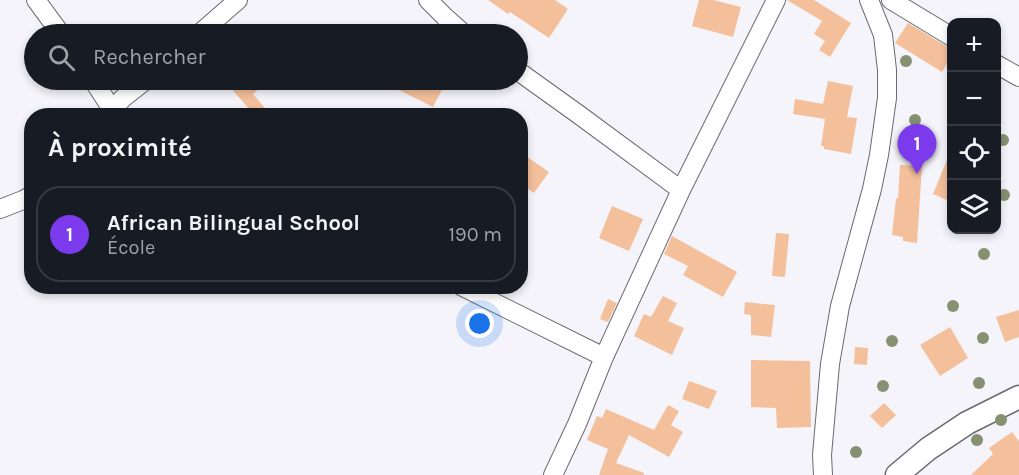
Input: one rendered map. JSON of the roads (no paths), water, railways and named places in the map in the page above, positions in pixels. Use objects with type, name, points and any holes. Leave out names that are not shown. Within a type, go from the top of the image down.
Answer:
[{"type":"main road","points":[[897,475],[967,423],[1019,397]]},
{"type":"street","points":[[36,0],[54,24]]},
{"type":"street","points":[[210,24],[238,0]]},
{"type":"street","points":[[428,0],[453,24]]},
{"type":"street","points":[[552,475],[681,190],[776,0]]},
{"type":"street","points":[[823,475],[822,455],[830,364],[840,306],[879,155],[887,98],[883,35],[869,0]]},
{"type":"street","points":[[891,0],[947,35]]},
{"type":"street","points":[[1001,67],[1019,77]]},
{"type":"street","points":[[528,78],[681,190]]},
{"type":"street","points":[[98,90],[108,108]]},
{"type":"street","points":[[115,108],[133,90]]},
{"type":"street","points":[[0,209],[24,199]]},
{"type":"street","points":[[476,294],[604,357]]},
{"type":"street","points":[[822,455],[835,475]]},
{"type":"place","name":"African Bilingual School","points":[[917,174]]}]
